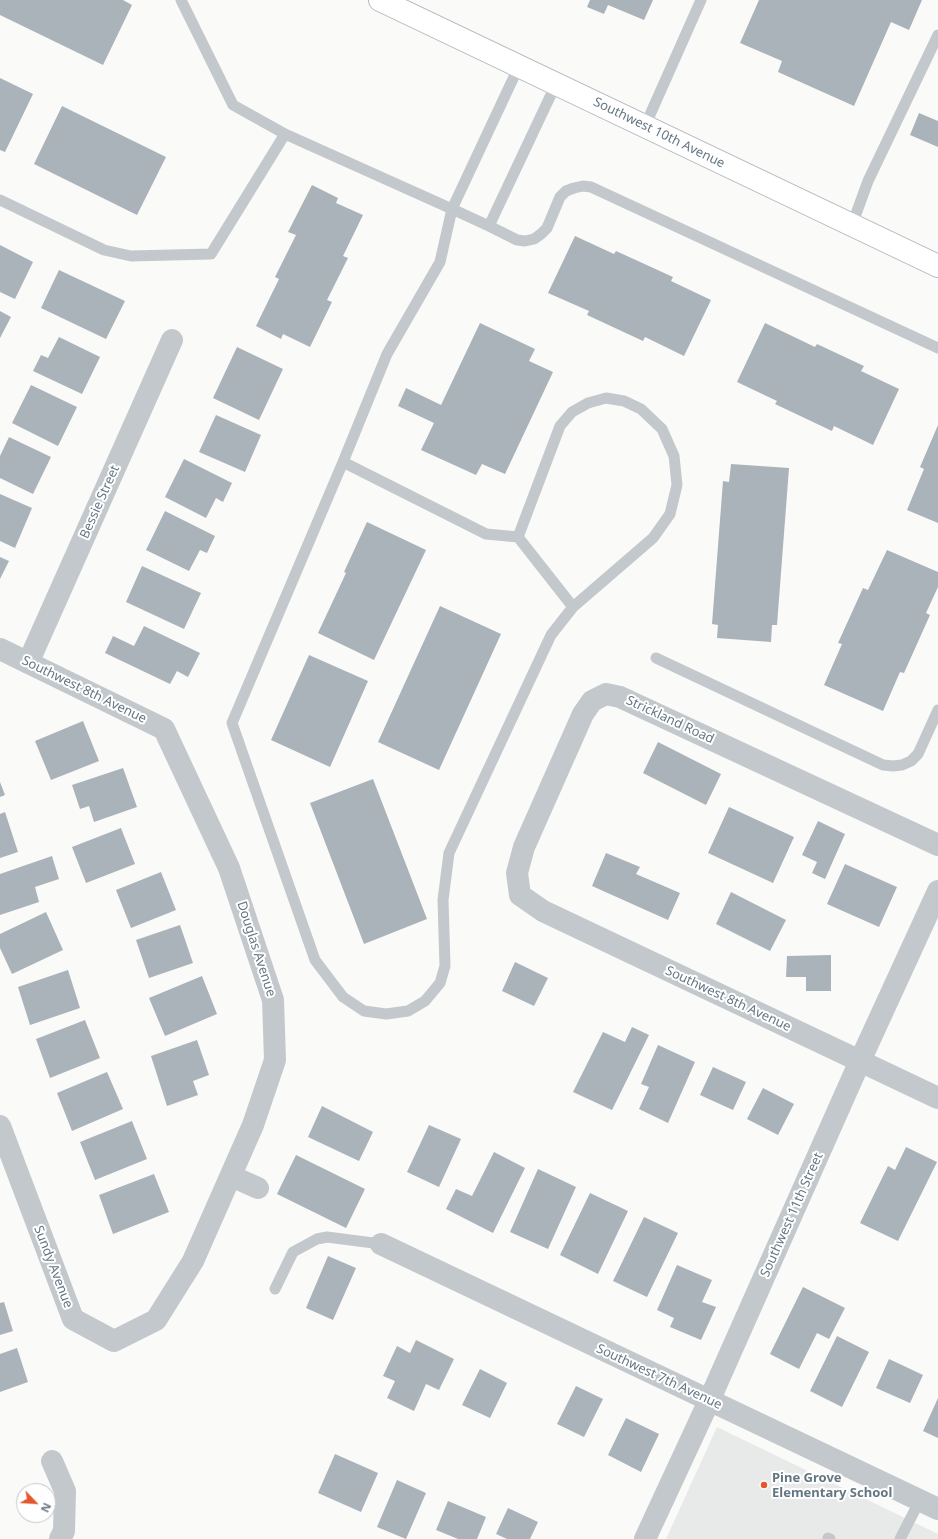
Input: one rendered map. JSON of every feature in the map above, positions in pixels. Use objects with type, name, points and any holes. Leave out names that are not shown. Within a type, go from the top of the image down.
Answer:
[{"type":"street","name":"Southwest 10th Avenue","points":[[380,0],[938,266]]},
{"type":"street","name":"Bessie Street","points":[[28,663],[172,340]]},
{"type":"street","name":"Southwest 8th Avenue","points":[[0,649],[164,729],[166,734]]},
{"type":"street","name":"Strickland Road","points":[[520,895],[516,873],[524,847],[583,714],[592,701],[606,694],[620,697],[938,845]]},
{"type":"street","name":"Douglas Avenue","points":[[156,1320],[193,1261],[253,1125],[275,1060],[273,1000],[229,868],[166,734]]},
{"type":"street","name":"Southwest 11th Street","points":[[645,1539],[709,1401],[860,1061],[938,890]]},
{"type":"street","name":"Southwest 8th Avenue","points":[[520,895],[543,911],[938,1098]]},
{"type":"street","name":"Sundy Avenue","points":[[0,1126],[73,1319],[114,1342],[156,1320]]},
{"type":"street","points":[[231,1176],[258,1188]]},
{"type":"street","name":"Southwest 7th Avenue","points":[[381,1244],[929,1505]]},
{"type":"street","points":[[52,1461],[65,1491],[64,1531],[60,1539]]},
{"type":"lane","points":[[181,0],[233,104],[285,134],[517,240],[525,241],[541,234],[547,228],[560,197],[566,191],[583,186],[591,188],[938,348]]},
{"type":"lane","points":[[645,126],[701,0]]},
{"type":"lane","points":[[852,225],[868,181],[938,35]]},
{"type":"lane","points":[[518,537],[560,426],[572,412],[588,402],[606,398],[624,400],[641,409],[662,429],[674,456],[677,485],[670,514],[653,538],[573,607],[551,635],[449,853],[443,900],[445,966],[440,983],[425,1001],[408,1011],[386,1014],[364,1011],[343,997],[316,960],[232,723],[343,462],[387,354],[440,262],[452,209],[519,66]]},
{"type":"lane","points":[[489,226],[556,84]]},
{"type":"lane","points":[[0,200],[104,250],[131,256],[211,254],[285,134]]},
{"type":"lane","points":[[343,462],[486,534],[518,537],[573,607]]},
{"type":"lane","points":[[656,658],[883,765],[902,765],[911,761],[918,754],[938,710]]},
{"type":"lane","points":[[275,1290],[293,1252],[317,1239],[327,1237],[381,1244]]},
{"type":"lane","points":[[900,1539],[929,1505]]},
{"type":"shaded area","name":"Pine Grove Elementary School","points":[[717,1427],[938,1534],[938,1539],[666,1539]]},
{"type":"building","points":[[0,0],[123,0],[132,5],[103,65],[0,15]]},
{"type":"building","points":[[590,0],[653,0],[644,20],[608,5],[604,14],[587,7]]},
{"type":"building","points":[[759,0],[922,0],[909,30],[891,22],[854,106],[778,72],[782,61],[740,43]]},
{"type":"building","points":[[0,78],[33,94],[5,152],[0,150]]},
{"type":"building","points":[[62,106],[166,157],[137,215],[34,164]]},
{"type":"building","points":[[919,113],[938,121],[938,147],[910,135]]},
{"type":"building","points":[[312,185],[338,198],[336,203],[363,215],[343,256],[348,258],[327,300],[332,302],[310,347],[283,334],[281,339],[256,326],[279,279],[275,277],[296,235],[288,232]]},
{"type":"building","points":[[575,236],[614,254],[616,251],[673,277],[671,281],[711,300],[684,356],[645,337],[643,341],[587,315],[589,311],[548,293]]},
{"type":"building","points":[[0,245],[33,262],[15,299],[0,292]]},
{"type":"building","points":[[59,270],[125,301],[106,339],[41,308]]},
{"type":"building","points":[[0,311],[11,317],[0,338]]},
{"type":"building","points":[[480,323],[535,349],[529,361],[553,372],[505,474],[482,464],[476,475],[421,450],[434,423],[398,406],[406,388],[441,405]]},
{"type":"building","points":[[765,323],[815,347],[817,344],[864,366],[861,371],[899,389],[873,445],[834,426],[832,431],[775,404],[777,401],[737,382]]},
{"type":"building","points":[[59,337],[100,357],[82,394],[33,371],[41,355],[48,358]]},
{"type":"building","points":[[237,347],[283,369],[259,420],[213,398]]},
{"type":"building","points":[[31,385],[77,407],[58,446],[12,423]]},
{"type":"building","points":[[216,415],[261,435],[245,472],[199,452]]},
{"type":"building","points":[[938,425],[938,523],[907,510],[924,469],[920,467]]},
{"type":"building","points":[[9,437],[51,457],[33,494],[0,478],[0,456]]},
{"type":"building","points":[[184,459],[232,483],[223,502],[216,498],[206,518],[165,497]]},
{"type":"building","points":[[731,464],[789,468],[777,625],[772,625],[771,642],[717,638],[718,625],[712,624],[723,481],[729,482]]},
{"type":"building","points":[[0,494],[32,508],[15,548],[0,541]]},
{"type":"building","points":[[165,511],[215,536],[207,553],[200,550],[189,571],[146,550]]},
{"type":"building","points":[[367,522],[426,550],[374,660],[318,633],[346,573],[344,572]]},
{"type":"building","points":[[887,550],[938,572],[938,587],[926,613],[930,615],[904,673],[900,672],[883,711],[824,685],[842,644],[838,643],[863,588],[868,590]]},
{"type":"building","points":[[0,557],[9,561],[0,579]]},
{"type":"building","points":[[142,566],[201,593],[184,629],[126,602]]},
{"type":"building","points":[[440,606],[501,634],[439,770],[378,742]]},
{"type":"building","points":[[144,626],[200,653],[188,677],[177,671],[170,684],[105,653],[113,636],[134,646]]},
{"type":"building","points":[[309,655],[368,681],[330,767],[271,740]]},
{"type":"building","points":[[83,721],[99,761],[51,780],[35,741]]},
{"type":"building","points":[[658,742],[721,774],[706,805],[643,773]]},
{"type":"building","points":[[123,768],[137,807],[94,822],[89,806],[80,809],[72,785]]},
{"type":"building","points":[[373,779],[427,919],[364,944],[310,803]]},
{"type":"building","points":[[0,782],[5,795],[0,797]]},
{"type":"building","points":[[729,807],[794,837],[773,883],[708,853]]},
{"type":"building","points":[[5,812],[18,852],[0,858],[0,814]]},
{"type":"building","points":[[818,821],[845,834],[825,879],[812,873],[817,862],[802,855]]},
{"type":"building","points":[[121,828],[135,864],[86,883],[72,847]]},
{"type":"building","points":[[606,853],[640,867],[636,874],[680,893],[668,920],[592,886]]},
{"type":"building","points":[[52,856],[59,879],[35,887],[39,902],[0,915],[0,874]]},
{"type":"building","points":[[845,864],[897,887],[879,927],[827,904]]},
{"type":"building","points":[[161,872],[176,910],[131,928],[116,890]]},
{"type":"building","points":[[731,892],[786,920],[770,951],[716,924]]},
{"type":"building","points":[[46,912],[63,950],[12,974],[0,948],[0,934]]},
{"type":"building","points":[[180,925],[193,963],[149,978],[136,940]]},
{"type":"building","points":[[831,955],[831,991],[806,991],[806,977],[786,977],[787,956]]},
{"type":"building","points":[[515,962],[548,978],[534,1006],[502,991]]},
{"type":"building","points":[[68,970],[80,1008],[30,1025],[18,987]]},
{"type":"building","points":[[202,976],[217,1014],[165,1036],[149,998]]},
{"type":"building","points":[[85,1020],[100,1058],[50,1078],[36,1039]]},
{"type":"building","points":[[632,1027],[649,1035],[612,1110],[573,1092],[603,1032],[625,1042]]},
{"type":"building","points":[[197,1040],[209,1075],[193,1081],[198,1095],[167,1106],[151,1056]]},
{"type":"building","points":[[658,1045],[695,1062],[668,1123],[639,1109],[649,1087],[641,1084]]},
{"type":"building","points":[[713,1067],[746,1082],[733,1110],[700,1095]]},
{"type":"building","points":[[107,1072],[123,1109],[72,1131],[57,1093]]},
{"type":"building","points":[[763,1088],[794,1104],[778,1135],[747,1119]]},
{"type":"building","points":[[322,1106],[373,1132],[359,1161],[308,1137]]},
{"type":"building","points":[[132,1121],[147,1159],[95,1180],[80,1142]]},
{"type":"building","points":[[429,1125],[461,1139],[439,1187],[407,1172]]},
{"type":"building","points":[[906,1147],[937,1162],[898,1241],[860,1223],[888,1166],[895,1170]]},
{"type":"building","points":[[494,1152],[525,1168],[493,1233],[446,1209],[456,1189],[472,1196]]},
{"type":"building","points":[[296,1155],[365,1189],[346,1228],[277,1194]]},
{"type":"building","points":[[538,1169],[576,1187],[548,1249],[510,1232]]},
{"type":"building","points":[[154,1174],[169,1212],[113,1234],[99,1195]]},
{"type":"building","points":[[590,1193],[628,1211],[598,1274],[560,1255]]},
{"type":"building","points":[[644,1217],[678,1233],[647,1297],[613,1281]]},
{"type":"building","points":[[328,1256],[356,1268],[333,1320],[306,1308]]},
{"type":"building","points":[[677,1265],[712,1280],[702,1302],[716,1307],[701,1340],[670,1327],[674,1318],[657,1310]]},
{"type":"building","points":[[803,1287],[845,1308],[829,1339],[817,1333],[799,1369],[770,1354]]},
{"type":"building","points":[[4,1302],[13,1331],[0,1335],[0,1303]]},
{"type":"building","points":[[837,1336],[869,1352],[842,1407],[810,1391]]},
{"type":"building","points":[[416,1340],[454,1359],[439,1390],[426,1384],[414,1411],[387,1398],[395,1381],[383,1376],[397,1346],[410,1353]]},
{"type":"building","points":[[17,1348],[28,1382],[0,1392],[0,1354]]},
{"type":"building","points":[[889,1359],[923,1375],[910,1403],[876,1388]]},
{"type":"building","points":[[480,1369],[507,1383],[490,1418],[462,1405]]},
{"type":"building","points":[[576,1386],[603,1399],[584,1437],[557,1424]]},
{"type":"building","points":[[938,1398],[938,1438],[923,1431]]},
{"type":"building","points":[[626,1418],[659,1434],[641,1472],[608,1455]]},
{"type":"building","points":[[335,1454],[378,1473],[361,1512],[318,1493]]},
{"type":"building","points":[[397,1480],[426,1493],[406,1539],[377,1527]]},
{"type":"building","points":[[448,1501],[486,1517],[477,1539],[458,1539],[436,1530]]},
{"type":"building","points":[[508,1508],[538,1522],[530,1539],[507,1539],[496,1534]]},
{"type":"place","name":"Pine Grove Elementary School","points":[[764,1485]]}]
